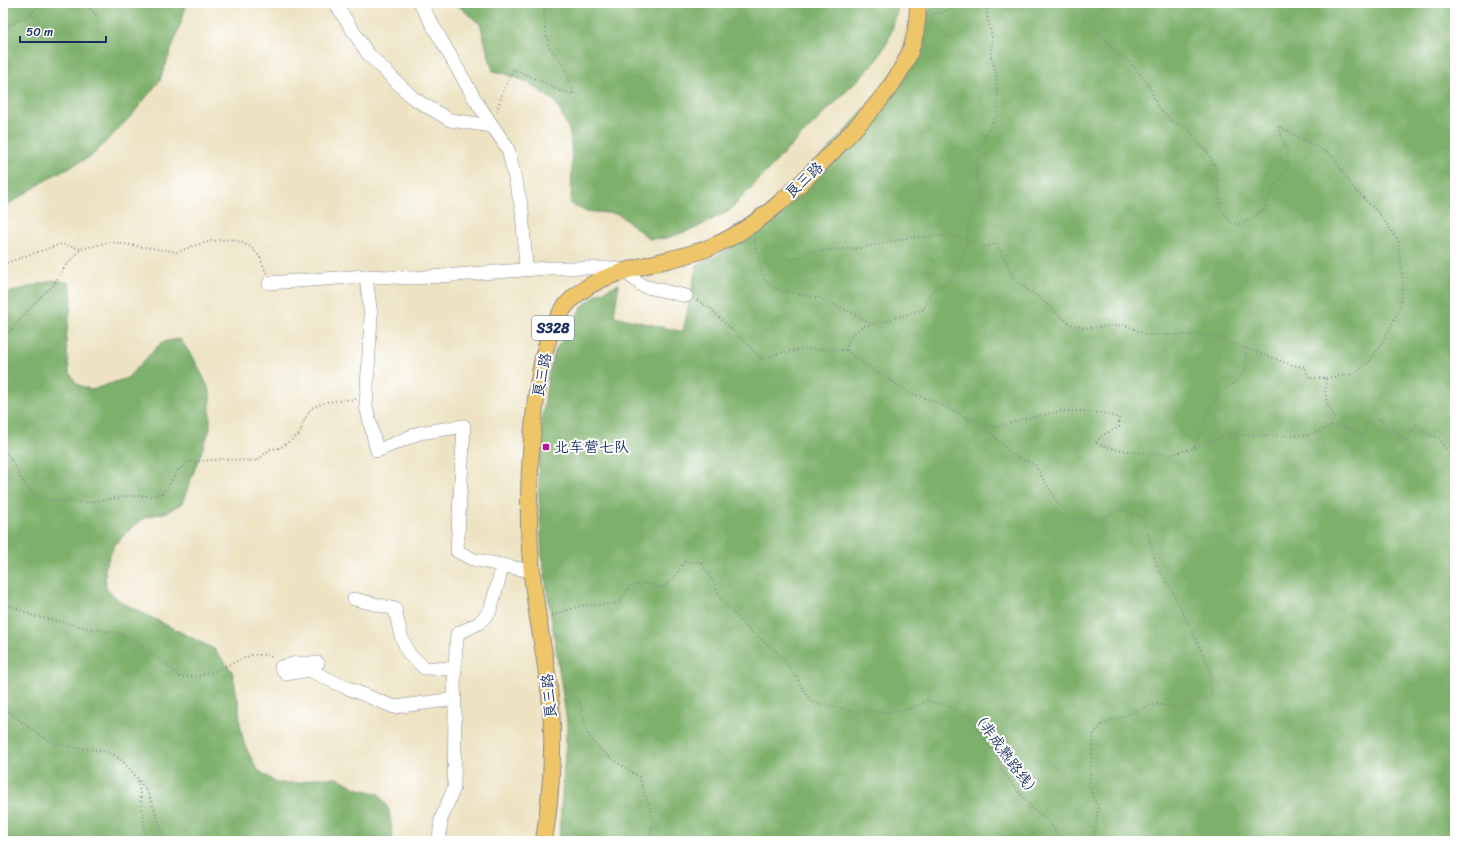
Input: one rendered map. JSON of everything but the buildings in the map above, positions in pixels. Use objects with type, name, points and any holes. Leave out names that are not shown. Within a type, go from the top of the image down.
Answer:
[{"type":"main road","name":"良三路","points":[[544,841],[552,779],[552,746],[548,673],[531,571],[529,513],[531,446],[538,384],[551,332],[562,311],[575,298],[603,280],[624,271],[691,254],[711,247],[752,225],[802,184],[871,112],[892,84],[909,55],[916,32],[918,11]]},
{"type":"street","points":[[335,3],[368,54],[413,98],[450,120],[492,126]]},
{"type":"street","points":[[420,3],[476,101],[508,149],[522,209],[526,269]]},
{"type":"street","points":[[269,283],[366,276],[415,278],[526,269],[592,267],[613,268],[624,271],[643,286],[686,296]]},
{"type":"street","points":[[366,276],[371,316],[366,406],[377,451],[419,433],[464,426],[457,551],[472,559],[531,571]]},
{"type":"street","points":[[440,841],[441,819],[454,788],[454,699],[457,634],[479,623],[490,611],[503,565]]},
{"type":"street","points":[[354,599],[395,609],[401,636],[409,654],[424,668],[455,669]]},
{"type":"street","points":[[318,663],[297,663],[281,667],[286,674],[309,670],[345,687],[394,707],[454,699]]},
{"type":"path","points":[[3,29],[31,14],[41,3]]},
{"type":"path","points":[[84,3],[96,15]]},
{"type":"path","points":[[492,126],[501,97],[513,70],[541,81],[560,91],[574,94],[564,65],[550,47],[545,29],[545,3]]},
{"type":"path","points":[[918,11],[944,12],[949,3]]},
{"type":"path","points":[[846,350],[850,336],[864,326],[887,321],[924,309],[926,300],[936,287],[952,280],[964,253],[969,218],[977,203],[979,190],[976,174],[978,152],[998,113],[996,72],[991,56],[992,37],[987,16],[987,3]]},
{"type":"path","points":[[789,261],[815,251],[860,248],[908,238],[953,235],[982,247],[997,244],[1014,278],[1070,324],[1084,328],[1125,325],[1147,335],[1211,335],[1292,365],[1305,367],[1309,378],[1326,378],[1353,374],[1369,362],[1390,328],[1400,308],[1403,283],[1398,240],[1377,211],[1353,188],[1332,155],[1278,126],[1288,154],[1288,167],[1283,176],[1274,186],[1263,210],[1242,224],[1230,223],[1221,208],[1216,169],[1207,151],[1198,143],[1188,128],[1171,121],[1158,107],[1150,88],[1139,73],[1115,50],[1084,16],[1075,3]]},
{"type":"path","points":[[752,225],[757,254],[765,281],[777,290],[819,298],[872,324]]},
{"type":"path","points":[[3,264],[61,244],[81,249],[110,242],[178,252],[211,241],[233,239],[251,247],[260,257],[269,283]]},
{"type":"path","points":[[3,338],[43,294],[52,287],[66,264],[81,249]]},
{"type":"path","points":[[686,296],[699,301],[711,309],[762,359],[783,352],[805,349],[846,350],[861,362],[910,393],[931,400],[985,426],[997,427],[1050,413],[1080,411],[1102,413],[1119,418],[1119,427],[1103,435],[1095,443],[1114,449],[1143,454],[1169,455],[1194,448],[1229,434],[1262,436],[1308,435],[1332,426],[1348,428],[1363,437],[1368,421],[1374,423],[1380,418],[1407,440],[1416,422],[1428,435],[1438,437],[1455,465]]},
{"type":"path","points":[[1194,448],[1205,426],[1208,412],[1221,390],[1235,383],[1245,371],[1246,349]]},
{"type":"path","points":[[1326,378],[1325,393],[1327,406],[1334,415],[1332,426]]},
{"type":"path","points":[[3,446],[21,479],[34,496],[50,500],[85,503],[128,496],[151,496],[162,493],[169,485],[177,471],[189,462],[223,459],[257,461],[270,448],[280,448],[300,434],[302,423],[311,408],[334,401],[366,398]]},
{"type":"path","points":[[985,426],[1011,454],[1035,465],[1057,502],[1076,519],[1100,519],[1121,509],[1143,518],[1157,567],[1171,588],[1210,669],[1211,695],[1195,704],[1177,709],[1157,704],[1146,707],[1102,725],[1094,733],[1090,786],[1098,808],[1092,841]]},
{"type":"path","name":"（非成熟路线）","points":[[539,619],[581,606],[603,603],[619,603],[630,586],[644,583],[663,588],[674,578],[684,562],[701,562],[712,579],[723,602],[748,629],[778,653],[795,675],[811,702],[854,711],[892,712],[910,709],[927,701],[949,706],[968,716],[998,759],[1003,772],[1032,808],[1049,821],[1061,841]]},
{"type":"path","points":[[3,600],[6,604],[34,616],[122,634],[136,641],[180,677],[199,676],[212,672],[251,655],[269,655],[281,667]]},
{"type":"path","points":[[3,627],[6,604]]},
{"type":"path","points":[[548,673],[579,700],[588,736],[605,754],[639,777],[653,817],[650,841]]},
{"type":"path","points":[[3,706],[34,730],[57,744],[111,753],[124,764],[146,790],[155,813],[163,841]]},
{"type":"path","points":[[138,780],[144,821],[145,841]]},
{"type":"green space","points":[[3,3],[187,3],[160,80],[132,115],[92,156],[54,175],[3,208]]},
{"type":"green space","points":[[455,3],[898,3],[896,17],[888,41],[875,63],[784,153],[729,211],[696,228],[667,238],[650,239],[618,214],[585,211],[571,204],[572,161],[570,132],[556,102],[527,82],[493,71],[480,24]]},
{"type":"green space","points":[[937,3],[1455,3],[1455,841],[559,841],[567,722],[542,556],[538,477],[540,433],[549,372],[556,349],[582,307],[597,294],[619,284],[614,316],[683,332],[697,265],[729,249],[758,228],[918,49],[929,10]]},
{"type":"green space","points":[[54,280],[69,283],[72,298],[66,339],[69,372],[77,384],[91,390],[127,378],[162,342],[180,339],[194,359],[210,391],[210,429],[182,503],[167,512],[146,517],[130,529],[114,546],[105,567],[106,588],[121,602],[214,649],[232,671],[239,705],[240,724],[244,744],[257,769],[276,783],[298,783],[316,778],[338,778],[356,788],[379,794],[389,810],[393,841],[3,841],[3,294]]},
{"type":"place","name":"北车营七队","points":[[546,447]]}]
